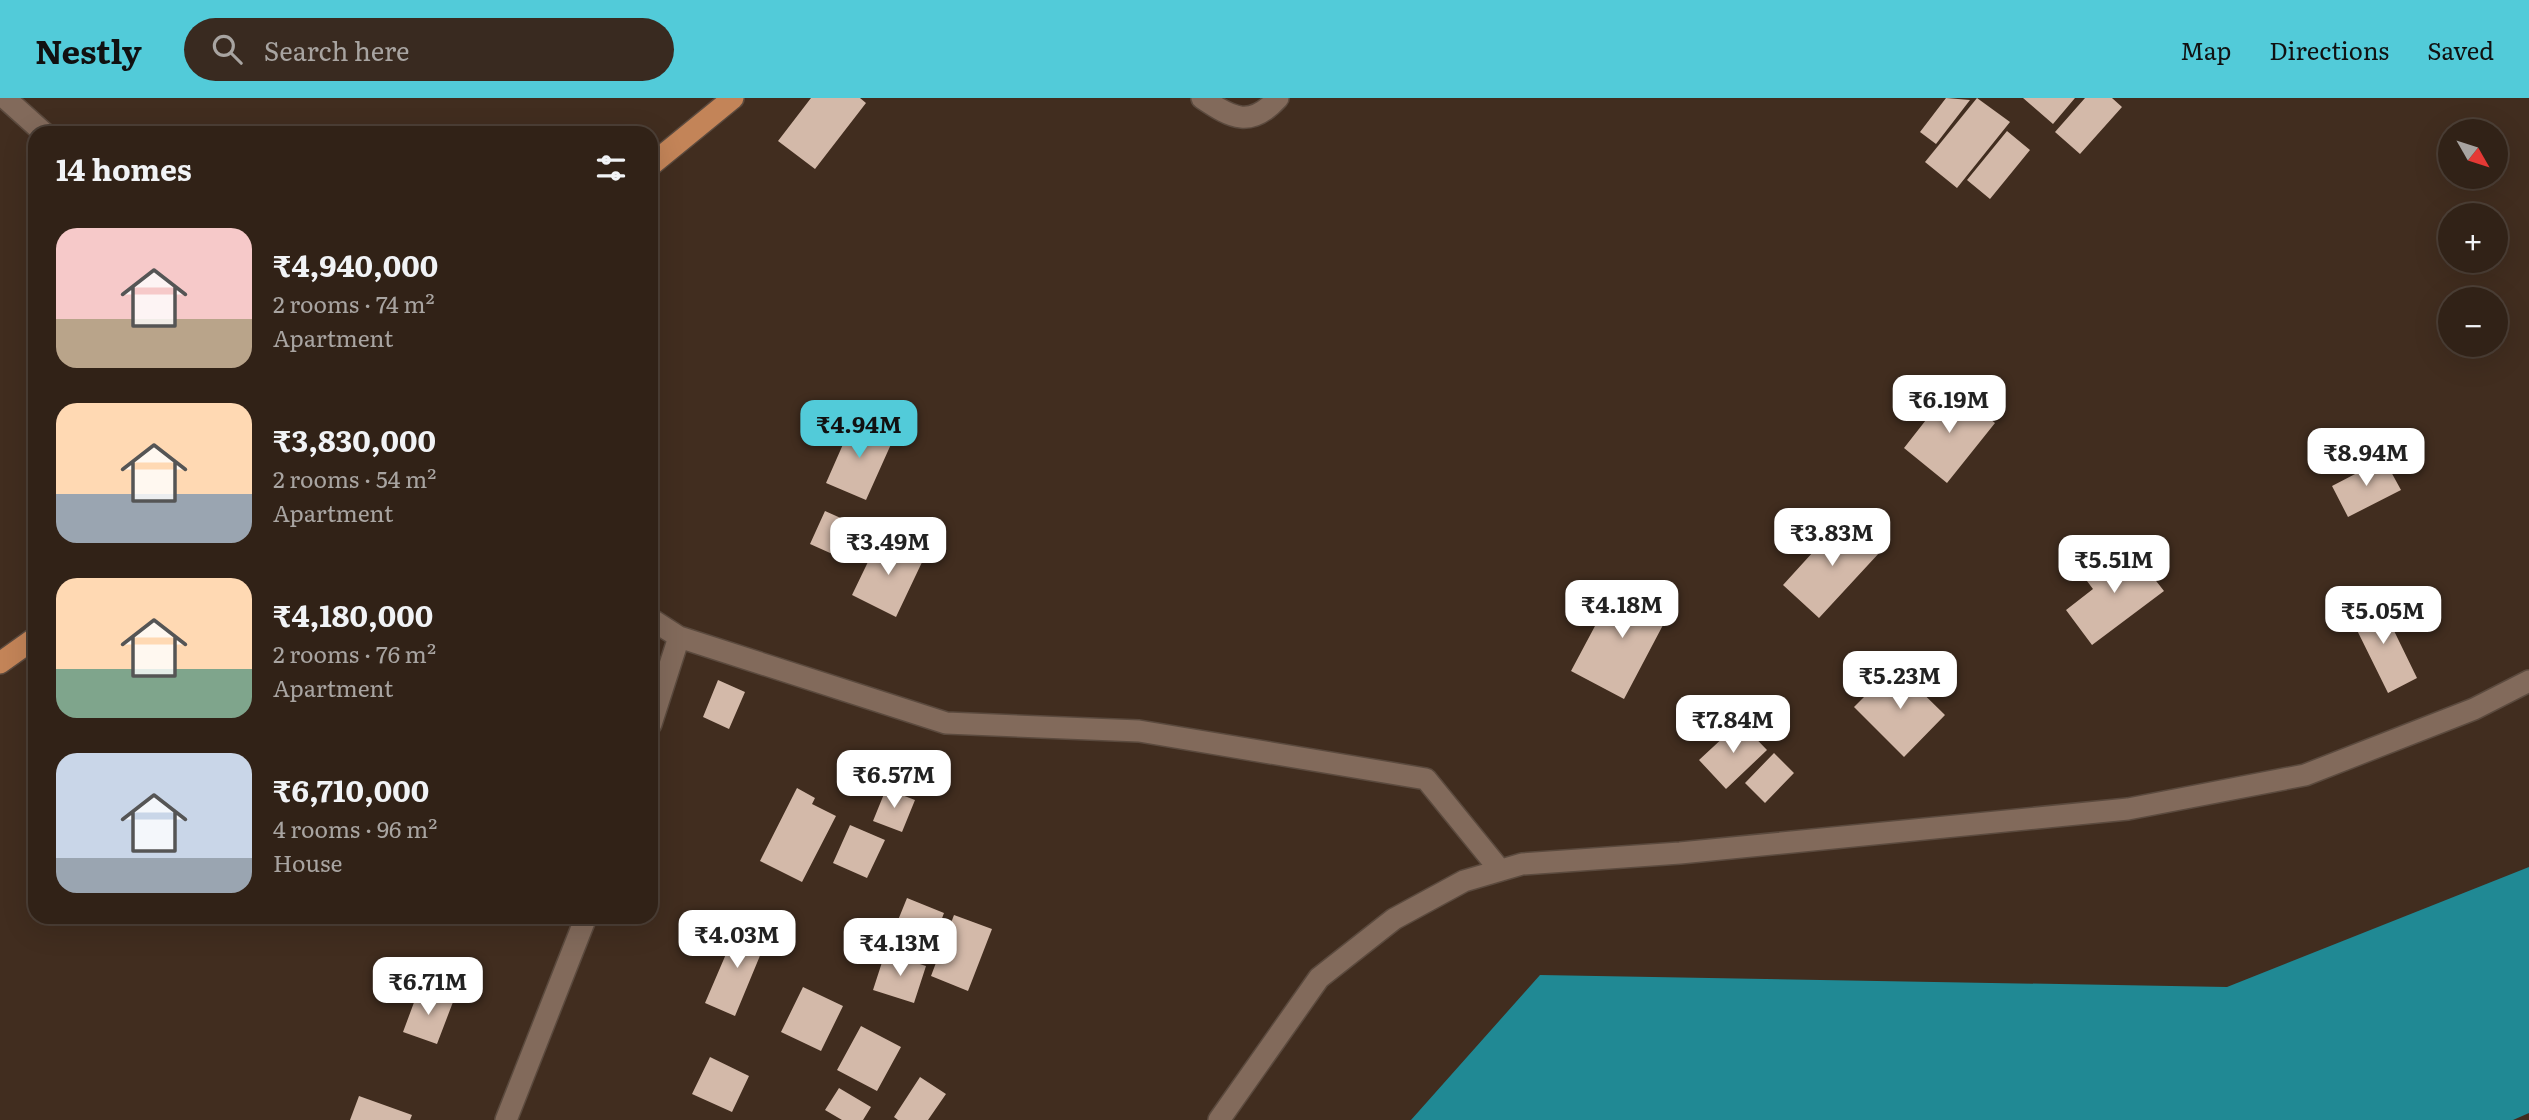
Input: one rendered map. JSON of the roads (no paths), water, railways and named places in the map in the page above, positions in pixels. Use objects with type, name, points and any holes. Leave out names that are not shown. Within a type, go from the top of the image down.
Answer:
[{"type":"main road","points":[[658,159],[733,98]]},
{"type":"main road","points":[[0,663],[28,643]]},
{"type":"street","points":[[5,98],[36,126]]},
{"type":"street","points":[[1202,98],[1216,108],[1244,119],[1265,112],[1278,98]]},
{"type":"street","points":[[658,623],[680,637],[946,723],[1139,731],[1426,779],[1500,870]]},
{"type":"street","points":[[658,703],[680,637]]},
{"type":"street","points":[[1219,1120],[1319,978],[1394,919],[1464,881],[1522,864],[1679,853],[2129,809],[2305,775],[2474,709],[2529,681]]},
{"type":"street","points":[[506,1120],[583,924]]},
{"type":"water","points":[[2529,867],[2529,1113],[2513,1120],[1411,1120],[1540,975],[2227,987]]}]
